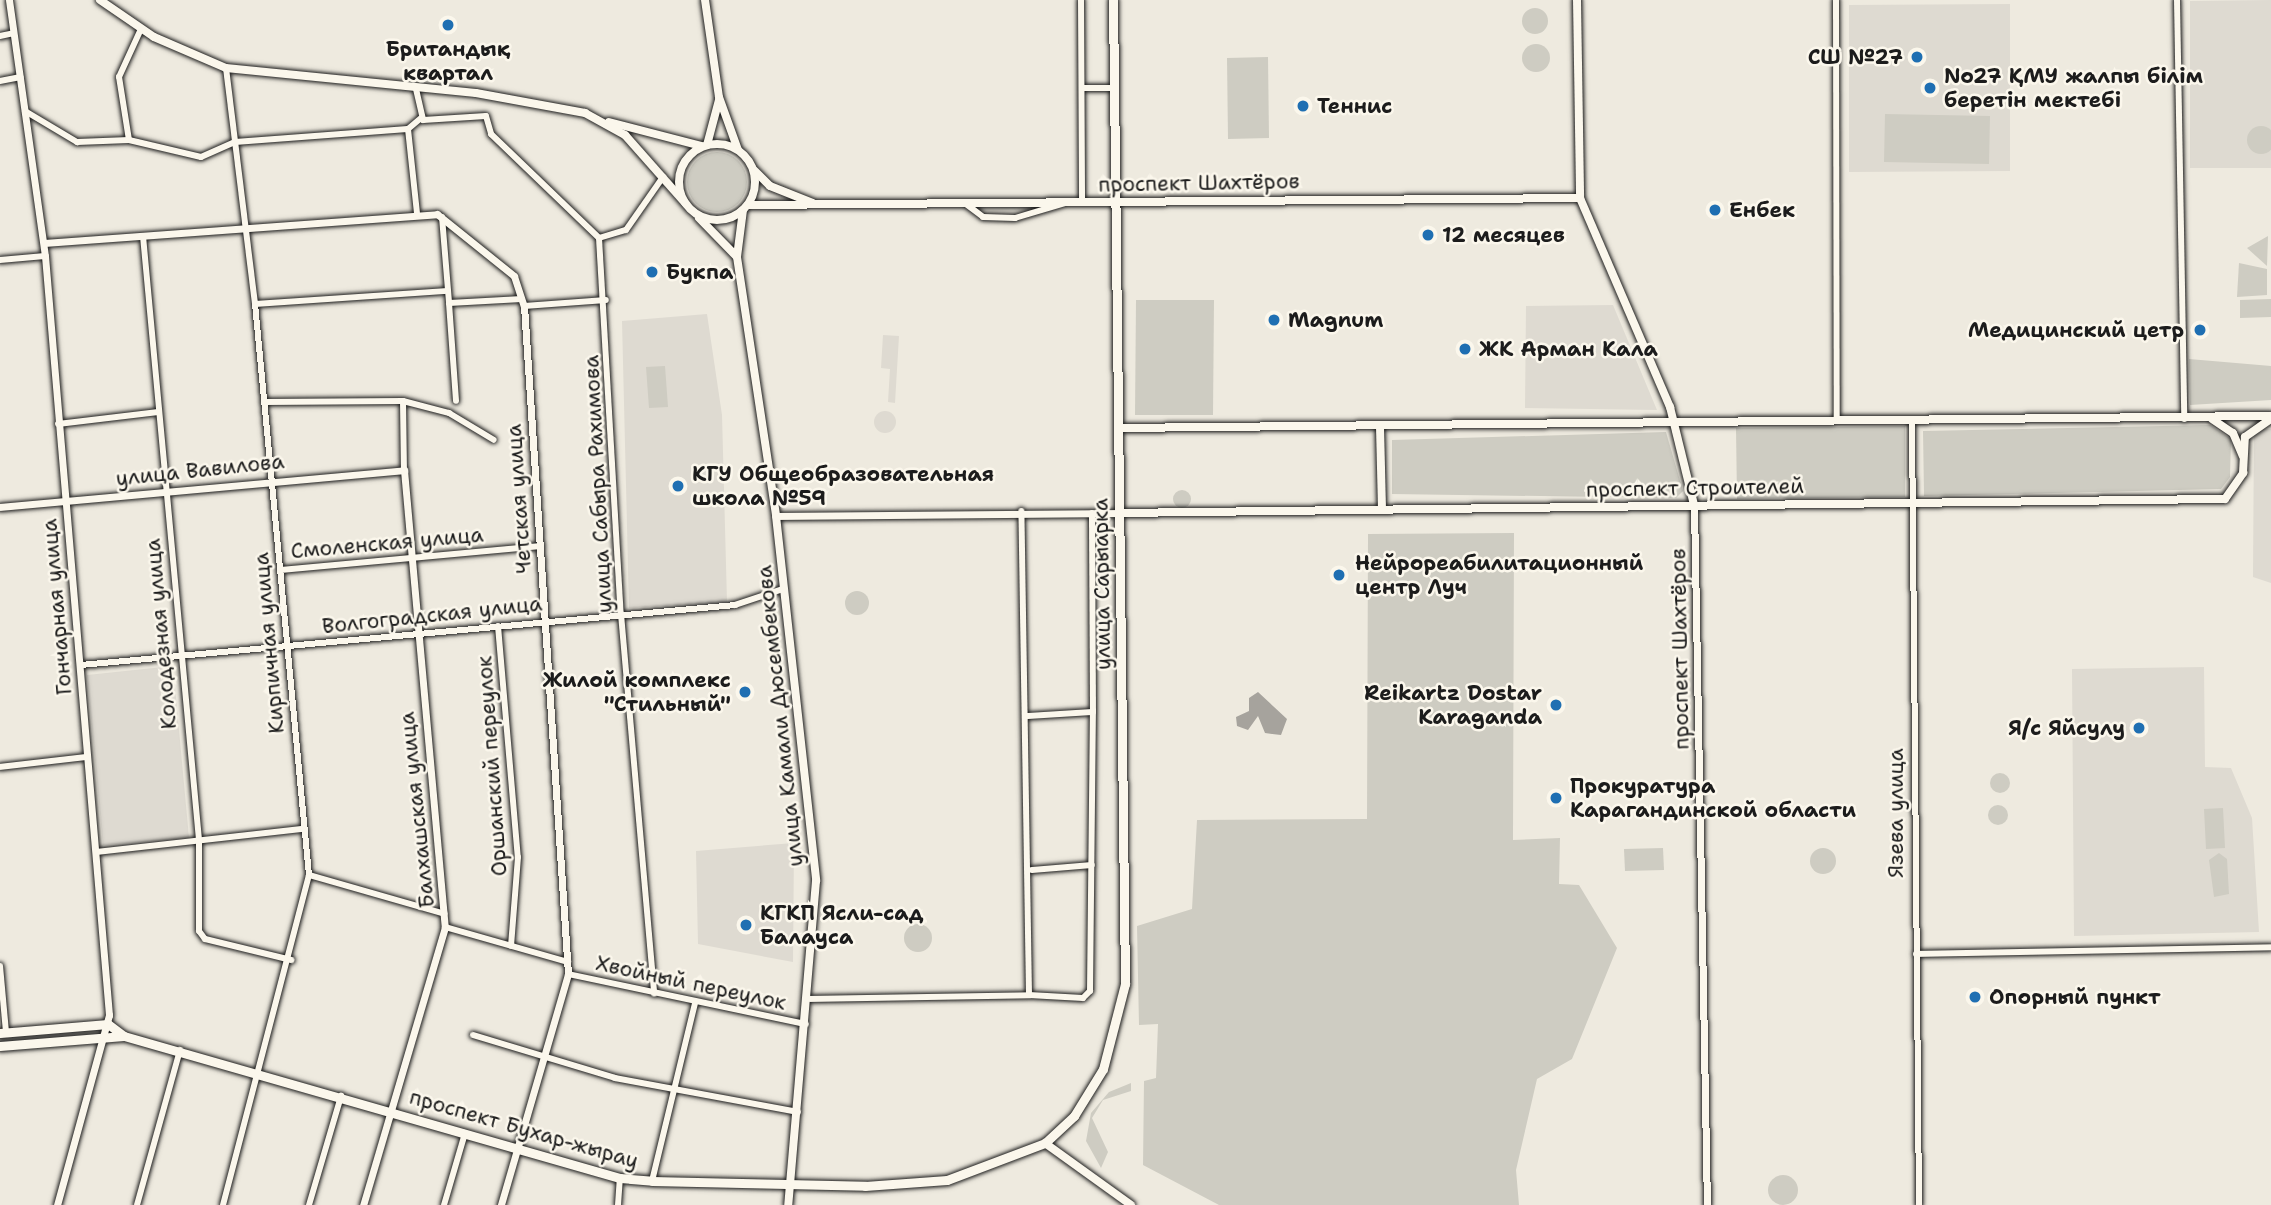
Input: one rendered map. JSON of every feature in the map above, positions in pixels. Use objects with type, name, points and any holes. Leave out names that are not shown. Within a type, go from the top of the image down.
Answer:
[{"type":"main road","points":[[100,0],[141,29],[226,68],[542,102],[603,121],[704,146],[738,150]]},
{"type":"main road","points":[[705,0],[719,97],[738,150],[770,186],[819,205]]},
{"type":"main road","name":"улица Сарыарка","points":[[1045,1143],[1074,1116],[1103,1069],[1125,984],[1112,0]]},
{"type":"main road","name":"проспект Шахтёров","points":[[1577,0],[1580,198],[1675,423],[1695,505]]},
{"type":"main road","points":[[686,204],[680,174],[704,146],[719,97]]},
{"type":"main road","points":[[603,121],[663,177],[737,257]]},
{"type":"main road","points":[[695,213],[719,220],[745,208],[755,185],[751,164]]},
{"type":"main road","name":"проспект Шахтёров","points":[[745,208],[819,205],[1580,198]]},
{"type":"main road","name":"улица Камали Дюсембекова","points":[[745,208],[737,257],[776,516],[816,881],[810,999],[788,1205]]},
{"type":"main road","points":[[2210,418],[2233,433],[2244,459]]},
{"type":"main road","name":"проспект Строителей","points":[[1118,428],[2271,418]]},
{"type":"main road","name":"проспект Строителей","points":[[1119,513],[2225,499],[2243,473],[2250,428],[2271,418]]},
{"type":"main road","points":[[1380,427],[1382,510]]},
{"type":"main road","points":[[3,1032],[108,1024]]},
{"type":"main road","name":"проспект Бухар-жырау","points":[[108,1024],[124,1035]]},
{"type":"main road","name":"проспект Бухар-жырау","points":[[0,1046],[124,1035],[621,1178],[652,1181],[789,1185],[947,1180],[1045,1143]]},
{"type":"main road","points":[[1045,1143],[1131,1205]]},
{"type":"street","name":"Гончарная улица","points":[[9,0],[44,243],[97,852],[108,1024],[57,1205]]},
{"type":"street","points":[[1081,0],[1082,204]]},
{"type":"street","points":[[1836,0],[1837,421]]},
{"type":"street","points":[[2178,0],[2184,419]]},
{"type":"street","points":[[128,140],[118,77],[141,29]]},
{"type":"street","points":[[0,36],[14,33]]},
{"type":"street","name":"Кирпичная улица","points":[[223,1205],[291,960],[309,875],[256,304],[226,68]]},
{"type":"street","points":[[0,81],[21,77]]},
{"type":"street","points":[[1082,88],[1112,88]]},
{"type":"street","points":[[416,89],[421,118]]},
{"type":"street","points":[[25,111],[78,142],[128,140],[201,157],[235,142],[408,129],[421,118],[486,116],[491,134],[599,238],[626,230],[663,177]]},
{"type":"street","points":[[408,129],[416,213]]},
{"type":"street","points":[[966,204],[983,217],[1015,218],[1065,204]]},
{"type":"street","points":[[44,243],[416,213],[441,215],[456,401]]},
{"type":"street","name":"Четская улица","points":[[441,215],[505,264],[523,303],[568,962],[568,974],[546,1054],[500,1205]]},
{"type":"street","name":"Колодезная улица","points":[[143,236],[179,658],[199,840],[201,936],[291,960]]},
{"type":"street","name":"улица Сабыра Рахимова","points":[[599,238],[606,300],[621,614],[654,994]]},
{"type":"street","points":[[0,260],[45,256]]},
{"type":"street","points":[[256,304],[448,291]]},
{"type":"street","points":[[449,303],[606,300]]},
{"type":"street","points":[[264,402],[403,401],[449,413],[494,440]]},
{"type":"street","name":"Балхашская улица","points":[[363,1205],[394,1111],[445,927],[404,470],[403,401]]},
{"type":"street","points":[[58,424],[158,412]]},
{"type":"street","name":"Язева улица","points":[[1912,421],[1919,1205]]},
{"type":"street","name":"улица Вавилова","points":[[0,507],[404,470]]},
{"type":"street","name":"проспект Шахтёров","points":[[1695,505],[1707,1205]]},
{"type":"street","points":[[776,516],[1021,511],[1119,513]]},
{"type":"street","points":[[1021,511],[1032,870],[1029,995]]},
{"type":"street","points":[[810,999],[1029,995],[1083,998],[1090,991],[1092,513]]},
{"type":"street","name":"Смоленская улица","points":[[281,570],[538,546]]},
{"type":"street","name":"Волгоградская улица","points":[[81,665],[288,648],[546,620],[735,605],[783,589]]},
{"type":"street","name":"Оршанский переулок","points":[[498,626],[519,857],[510,946]]},
{"type":"street","points":[[1027,716],[1093,712]]},
{"type":"street","points":[[0,767],[87,757]]},
{"type":"street","points":[[97,852],[303,829]]},
{"type":"street","points":[[1032,870],[1092,865]]},
{"type":"street","points":[[309,875],[445,914]]},
{"type":"street","name":"Хвойный переулок","points":[[445,927],[568,962]]},
{"type":"street","points":[[1916,954],[2271,947]]},
{"type":"street","points":[[0,967],[3,1032]]},
{"type":"street","name":"Хвойный переулок","points":[[568,974],[807,1025]]},
{"type":"street","points":[[652,1181],[695,1003]]},
{"type":"street","points":[[473,1035],[674,1090],[798,1112]]},
{"type":"street","points":[[137,1205],[180,1050]]},
{"type":"street","points":[[309,1205],[341,1096]]},
{"type":"street","points":[[444,1205],[465,1133]]},
{"type":"street","points":[[618,1205],[621,1178]]},
{"type":"shaded area","points":[[2271,0],[2271,168],[2190,168],[2190,1]]},
{"type":"shaded area","name":"No27 ҚМУ жалпы білім беретін мектебі","points":[[2010,4],[2010,171],[1849,172],[1849,5]]},
{"type":"shaded area","points":[[1535,8],[1544,12],[1548,21],[1544,30],[1535,34],[1526,30],[1522,21],[1526,12]]},
{"type":"shaded area","points":[[1536,44],[1546,48],[1550,58],[1546,68],[1536,72],[1526,68],[1522,58],[1526,48]]},
{"type":"shaded area","points":[[1268,57],[1269,138],[1228,139],[1227,58]]},
{"type":"shaded area","points":[[1885,114],[1990,116],[1989,164],[1884,162]]},
{"type":"shaded area","points":[[2261,126],[2271,130],[2275,140],[2271,150],[2261,154],[2251,150],[2247,140],[2251,130]]},
{"type":"shaded area","points":[[717,152],[734,157],[742,165],[747,182],[742,199],[734,207],[717,212],[700,207],[692,199],[687,182],[692,165],[700,157]]},
{"type":"shaded area","points":[[2268,236],[2267,266],[2247,248]]},
{"type":"shaded area","points":[[2239,263],[2267,269],[2267,295],[2237,297]]},
{"type":"shaded area","points":[[2271,299],[2271,317],[2240,318],[2240,300]]},
{"type":"shaded area","points":[[1136,300],[1214,300],[1213,415],[1135,415]]},
{"type":"shaded area","points":[[1613,305],[1657,410],[1525,408],[1526,306]]},
{"type":"shaded area","points":[[707,314],[722,415],[727,602],[629,608],[622,321]]},
{"type":"shaded area","points":[[883,335],[899,336],[895,403],[888,402],[890,369],[881,368]]},
{"type":"shaded area","points":[[2189,359],[2271,366],[2271,400],[2190,405]]},
{"type":"shaded area","points":[[665,366],[668,407],[649,408],[646,367]]},
{"type":"shaded area","points":[[885,411],[893,414],[896,422],[893,430],[885,433],[877,430],[874,422],[877,414]]},
{"type":"shaded area","points":[[2210,425],[2231,439],[2230,477],[2221,489],[1924,496],[1923,431]]},
{"type":"shaded area","points":[[1905,426],[1905,497],[1737,499],[1736,428]]},
{"type":"shaded area","points":[[2254,429],[2271,429],[2271,583],[2253,577]]},
{"type":"shaded area","points":[[1666,432],[1683,491],[1676,498],[1392,494],[1392,440]]},
{"type":"shaded area","points":[[1178,490],[1186,490],[1191,499],[1189,506],[1178,508],[1173,503],[1173,495]]},
{"type":"shaded area","points":[[1514,533],[1513,840],[1560,838],[1559,884],[1579,885],[1617,948],[1572,1059],[1537,1079],[1516,1170],[1519,1205],[1219,1205],[1143,1165],[1144,1081],[1156,1078],[1158,1024],[1139,1025],[1137,926],[1192,909],[1197,820],[1367,819],[1368,534]]},
{"type":"shaded area","points":[[857,591],[868,598],[869,603],[862,614],[857,615],[846,608],[845,603],[852,592]]},
{"type":"shaded area","points":[[173,666],[189,838],[103,845],[87,675]]},
{"type":"shaded area","points":[[2204,667],[2205,767],[2231,768],[2252,818],[2259,932],[2074,936],[2072,669]]},
{"type":"shaded area","points":[[1258,692],[1287,719],[1281,735],[1265,733],[1258,716],[1248,730],[1237,726],[1236,717],[1249,711],[1249,698]]},
{"type":"shaded area","points":[[2000,773],[2007,776],[2010,783],[2007,790],[2000,793],[1993,790],[1990,783],[1993,776]]},
{"type":"shaded area","points":[[1994,805],[2002,805],[2008,815],[2002,825],[1994,825],[1988,819],[1988,811]]},
{"type":"shaded area","points":[[2223,808],[2225,848],[2206,849],[2204,809]]},
{"type":"shaded area","points":[[794,843],[793,962],[698,944],[696,851]]},
{"type":"shaded area","points":[[1663,848],[1664,870],[1625,871],[1624,849]]},
{"type":"shaded area","points":[[1823,848],[1832,852],[1836,861],[1832,870],[1823,874],[1814,870],[1810,861],[1814,852]]},
{"type":"shaded area","points":[[2219,853],[2227,859],[2229,894],[2214,897],[2209,860]]},
{"type":"shaded area","points":[[918,924],[928,928],[932,938],[928,948],[918,952],[908,948],[904,938],[908,928]]},
{"type":"shaded area","points":[[1131,1083],[1131,1091],[1103,1100],[1092,1118],[1108,1152],[1101,1168],[1086,1141],[1091,1113],[1109,1092]]},
{"type":"shaded area","points":[[1783,1175],[1794,1179],[1798,1190],[1794,1201],[1783,1205],[1772,1201],[1768,1190],[1772,1179]]},
{"type":"place","name":"Британдық квартал","points":[[448,25]]},
{"type":"place","name":"СШ №27","points":[[1917,57]]},
{"type":"place","name":"No27 ҚМУ жалпы білім беретін мектебі","points":[[1930,88]]},
{"type":"place","name":"Теннис","points":[[1303,106]]},
{"type":"place","name":"Енбек","points":[[1715,210]]},
{"type":"place","name":"12 месяцев","points":[[1428,235]]},
{"type":"place","name":"Букпа","points":[[652,272]]},
{"type":"place","name":"Magnum","points":[[1274,320]]},
{"type":"place","name":"Медицинский цетр","points":[[2200,330]]},
{"type":"place","name":"ЖК Арман Кала","points":[[1465,349]]},
{"type":"place","name":"КГУ Общеобразовательная школа №59","points":[[678,486]]},
{"type":"place","name":"Нейрореабилитационный центр Луч","points":[[1339,575]]},
{"type":"place","name":"Жилой комплекс \"Стильный\"","points":[[745,692]]},
{"type":"place","name":"Reikartz Dostar Karaganda","points":[[1556,705]]},
{"type":"place","name":"Я/c Яйсулу","points":[[2139,728]]},
{"type":"place","name":"Прокуратура Карагандинской области","points":[[1556,798]]},
{"type":"place","name":"КГКП Ясли-сад Балауса","points":[[746,925]]},
{"type":"place","name":"Опорный пункт","points":[[1975,997]]}]
